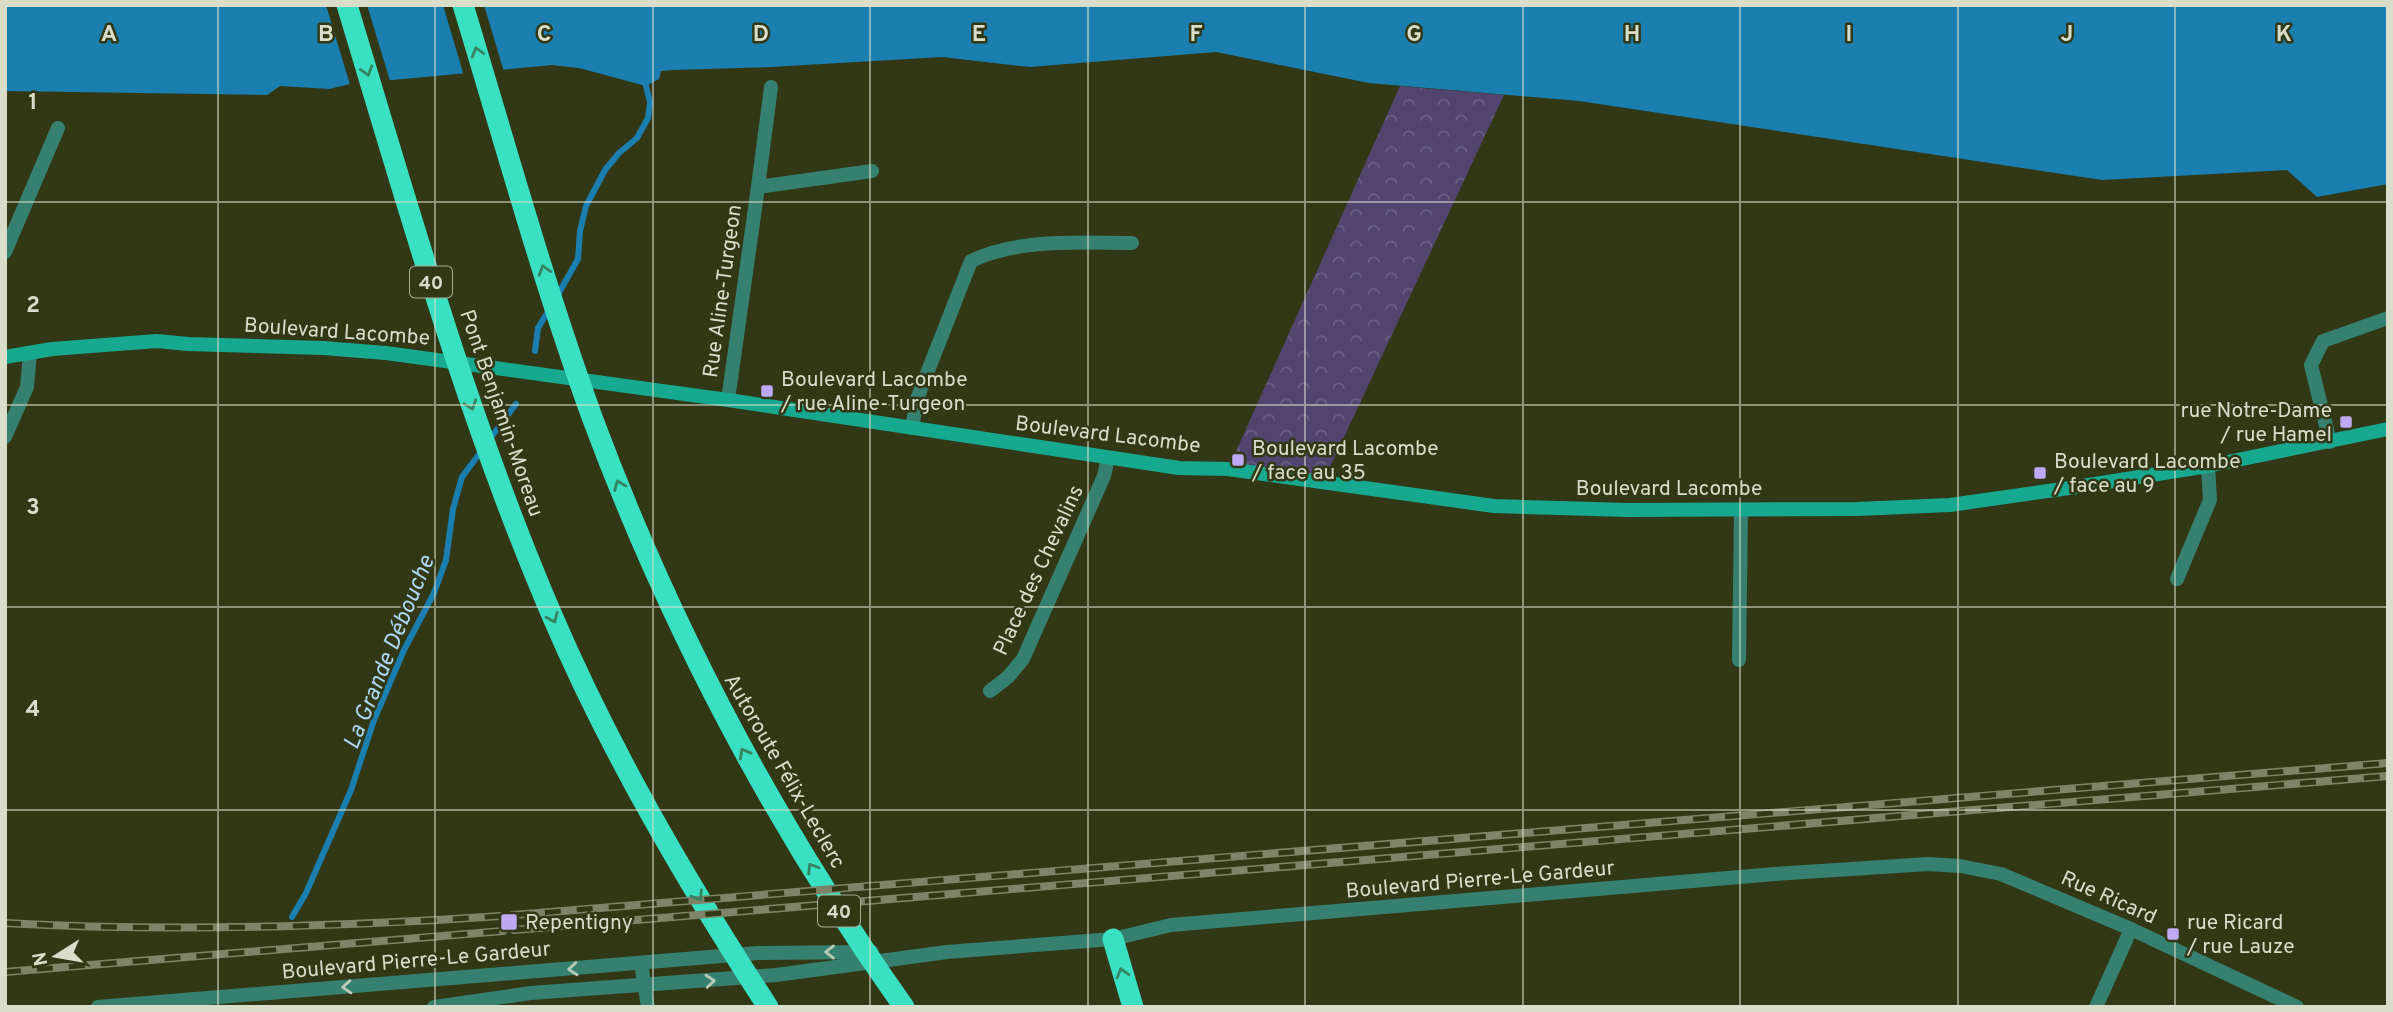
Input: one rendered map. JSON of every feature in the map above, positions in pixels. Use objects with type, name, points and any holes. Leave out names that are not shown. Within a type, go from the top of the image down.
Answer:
[{"type":"highway","name":"Pont Benjamin-Moreau","points":[[347,5],[458,365],[489,457],[527,555],[593,706],[616,751],[664,836],[768,1007]]},
{"type":"highway","name":"Autoroute Félix-Leclerc","points":[[463,5],[574,366],[645,548],[704,679],[778,812],[829,895],[904,1007]]},
{"type":"highway","points":[[1113,939],[1133,1007]]},
{"type":"main road","name":"Boulevard Lacombe","points":[[5,357],[95,345],[157,341],[323,348],[422,357],[1179,468],[1228,469],[1494,506],[1741,510],[1950,505],[2208,466],[2388,429]]},
{"type":"street","name":"Rue Aline-Turgeon","points":[[728,400],[771,87]]},
{"type":"street","points":[[5,252],[58,128]]},
{"type":"street","name":"Rue Aline-Turgeon","points":[[758,187],[872,171]]},
{"type":"street","points":[[912,428],[918,399],[971,261],[993,250],[1059,243],[1132,243]]},
{"type":"street","points":[[2330,442],[2311,365],[2323,341],[2388,318]]},
{"type":"street","points":[[5,437],[27,387],[30,353]]},
{"type":"street","name":"Place des Chevalins","points":[[990,691],[1008,677],[1023,659],[1104,476],[1108,458]]},
{"type":"street","points":[[2177,579],[2210,500],[2208,466]]},
{"type":"street","points":[[1739,660],[1741,510]]},
{"type":"street","name":"Boulevard Pierre-Le Gardeur","points":[[434,1007],[531,993],[776,975],[947,952],[1113,939],[1171,925],[1862,867],[1928,864],[1960,866],[2017,880]]},
{"type":"street","name":"Rue Ricard","points":[[2017,880],[2131,929],[2297,1007]]},
{"type":"street","points":[[2096,1007],[2131,929]]},
{"type":"street","name":"Boulevard Pierre-Le Gardeur","points":[[98,1007],[772,952],[947,952]]},
{"type":"street","points":[[642,963],[648,1007]]},
{"type":"green space","points":[[1400,86],[1504,95],[1323,482],[1228,469]]},
{"type":"water","points":[[5,5],[2388,5],[2388,184],[2317,197],[2287,170],[2102,180],[1579,101],[1369,83],[1216,52],[1030,67],[942,57],[673,70],[661,71],[659,79],[646,86],[579,68],[552,65],[350,84],[329,89],[280,86],[267,95],[5,91]]},
{"type":"pier","points":[[326,5],[367,5],[391,84],[351,88]]},
{"type":"pier","points":[[443,5],[484,5],[504,72],[464,76]]},
{"type":"waterway","name":"La Grande Débouche","points":[[556,298],[578,259],[580,231],[586,206],[605,170],[619,153],[637,138],[648,118],[650,102],[644,78]]},
{"type":"waterway","name":"La Grande Débouche","points":[[535,351],[538,328],[549,310]]},
{"type":"waterway","name":"La Grande Débouche","points":[[489,440],[516,404]]},
{"type":"waterway","name":"La Grande Débouche","points":[[292,917],[306,893],[351,790],[374,720],[404,650],[434,593],[446,560],[453,509],[462,477],[483,449]]},
{"type":"railway","points":[[513,915],[2388,763]]},
{"type":"railway","points":[[514,930],[2388,776]]},
{"type":"railway","points":[[5,923],[253,927],[501,916]]},
{"type":"railway","points":[[5,972],[503,931]]},
{"type":"place","name":"Boulevard Lacombe / rue Aline-Turgeon","points":[[767,391]]},
{"type":"place","name":"rue Notre-Dame / rue Hamel","points":[[2346,422]]},
{"type":"place","name":"Boulevard Lacombe / face au 35","points":[[1238,460]]},
{"type":"place","name":"Boulevard Lacombe / face au 9","points":[[2040,473]]},
{"type":"place","name":"Repentigny","points":[[509,922]]},
{"type":"place","name":"rue Ricard / rue Lauze","points":[[2173,934]]}]
